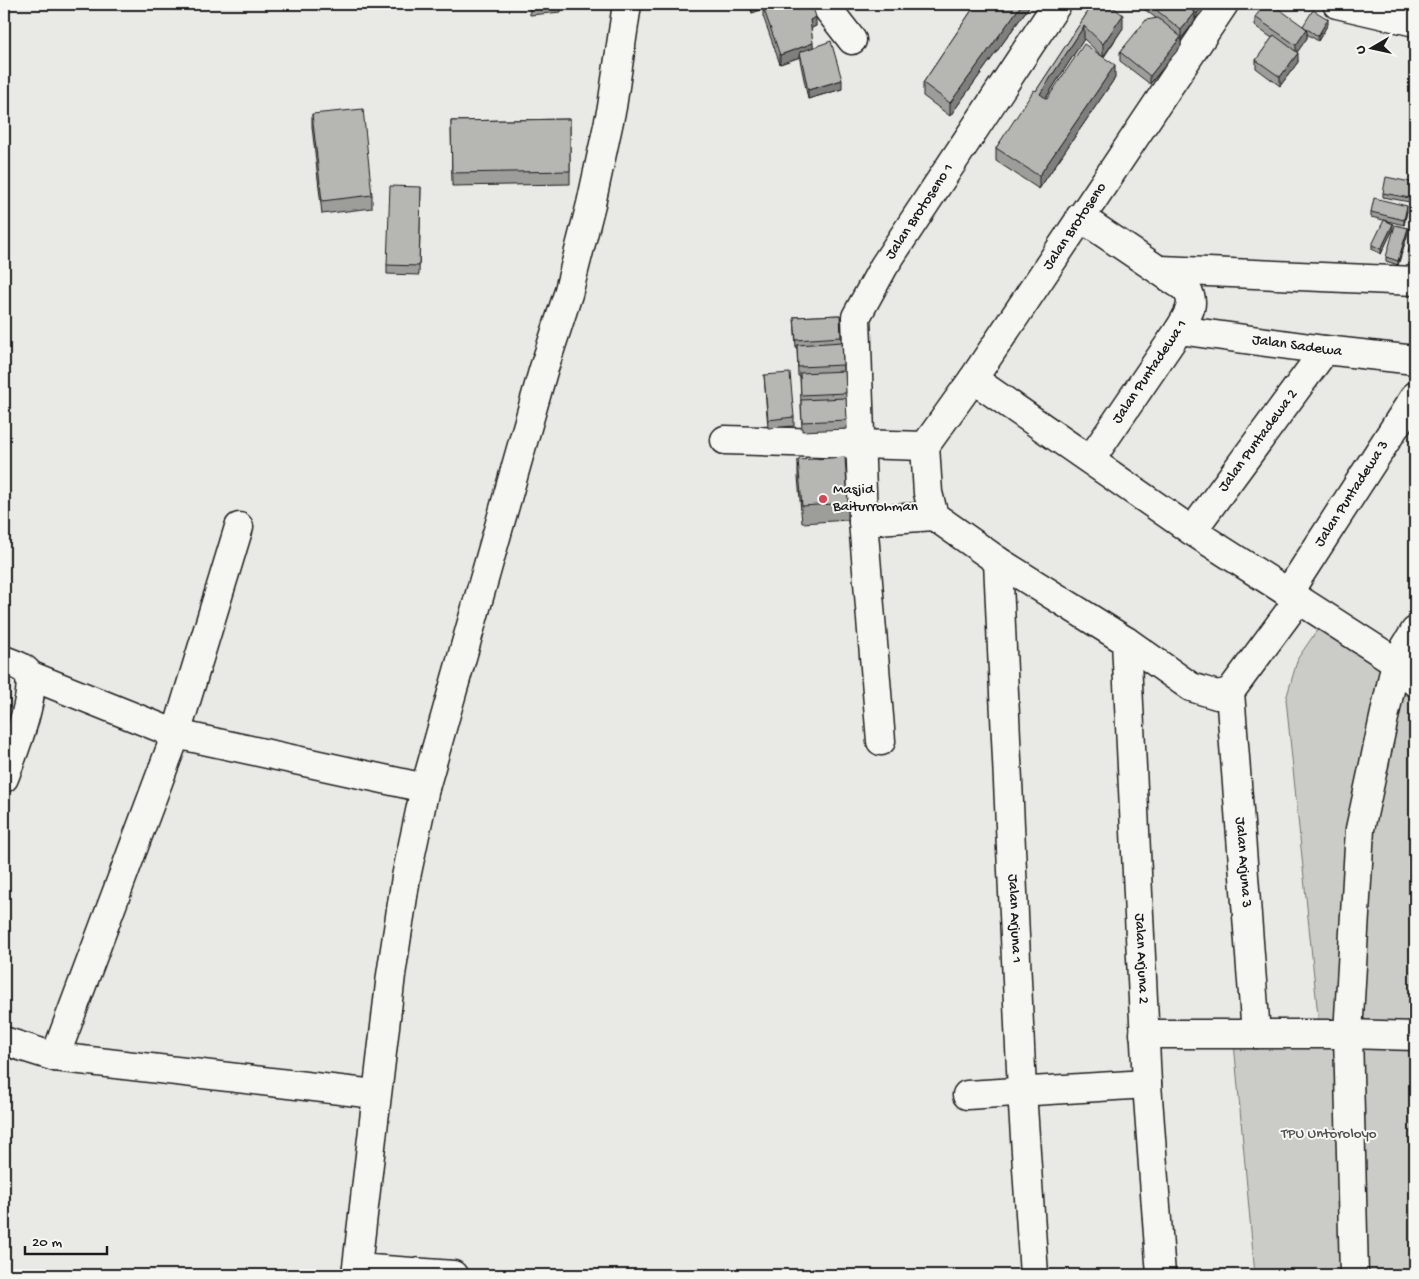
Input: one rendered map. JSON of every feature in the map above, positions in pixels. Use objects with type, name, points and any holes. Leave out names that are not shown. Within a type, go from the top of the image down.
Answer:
[{"type":"street","points":[[453,1275],[356,1272],[375,1094],[406,876],[425,788],[543,371],[568,294],[591,204],[612,107],[627,4]]},
{"type":"street","points":[[824,4],[852,40]]},
{"type":"street","name":"Jalan Brotoseno 1","points":[[882,741],[863,521],[855,325],[859,309],[884,266],[1057,4]]},
{"type":"street","name":"Jalan Brotoseno","points":[[924,446],[973,379],[1224,4]]},
{"type":"street","points":[[1337,4],[1415,22]]},
{"type":"street","name":"Jalan Puntadewa 1","points":[[1080,217],[1161,270],[1190,294],[1190,311],[1179,330],[1091,458]]},
{"type":"street","points":[[1161,270],[1415,281]]},
{"type":"street","name":"Jalan Sadewa","points":[[1179,330],[1415,360]]},
{"type":"street","name":"Jalan Puntadewa 2","points":[[1192,531],[1325,350]]},
{"type":"street","points":[[973,379],[1091,458],[1192,531],[1396,662],[1415,682]]},
{"type":"street","name":"Jalan Puntadewa 3","points":[[1230,692],[1293,597],[1415,396]]},
{"type":"street","points":[[724,440],[924,446],[928,493],[934,516]]},
{"type":"street","points":[[863,521],[934,516],[998,561],[1126,641],[1192,687],[1216,695],[1230,692]]},
{"type":"street","points":[[55,1057],[176,734],[239,527]]},
{"type":"street","name":"Jalan Arjuna 1","points":[[998,561],[1022,1091],[1034,1275]]},
{"type":"street","points":[[1354,1275],[1348,1034],[1360,830],[1396,662],[1415,631]]},
{"type":"street","name":"Jalan Arjuna 2","points":[[1126,641],[1146,1084],[1161,1275]]},
{"type":"street","points":[[4,660],[22,668],[29,675],[176,734],[425,788]]},
{"type":"street","points":[[4,778],[29,698],[31,682],[29,675]]},
{"type":"street","name":"Jalan Arjuna 3","points":[[1230,692],[1256,1034]]},
{"type":"street","points":[[1144,1034],[1348,1034],[1415,1036]]},
{"type":"street","points":[[4,1040],[55,1057],[375,1094]]},
{"type":"street","points":[[967,1095],[1146,1084]]},
{"type":"green space","points":[[1320,626],[1373,659],[1415,695],[1415,1028],[1319,1026],[1286,699],[1298,658]]},
{"type":"green space","name":"TPU Untoroloyo","points":[[1234,1043],[1415,1050],[1415,1275],[1255,1275]]},
{"type":"building","points":[[529,4],[558,4],[530,7]]},
{"type":"building","points":[[774,4],[812,4],[816,17],[810,20],[813,43],[780,55],[763,7]]},
{"type":"building","points":[[976,4],[1022,4],[950,103],[923,83]]},
{"type":"building","points":[[1093,4],[1109,4],[1123,15],[1103,44],[1084,26],[1040,94],[1047,99],[1084,44],[1115,65],[1039,176],[996,148]]},
{"type":"building","points":[[1149,4],[1184,4],[1195,13],[1181,30]]},
{"type":"building","points":[[1185,4],[1205,4],[1197,13]]},
{"type":"building","points":[[1265,4],[1272,4],[1307,29],[1296,45],[1255,17]]},
{"type":"building","points":[[1313,10],[1328,19],[1318,36],[1303,26]]},
{"type":"building","points":[[1158,18],[1181,37],[1150,76],[1120,52],[1146,20]]},
{"type":"building","points":[[1274,35],[1298,53],[1280,77],[1256,60]]},
{"type":"building","points":[[831,41],[842,80],[808,90],[800,52]]},
{"type":"building","points":[[363,109],[372,195],[322,201],[312,114]]},
{"type":"building","points":[[570,119],[570,171],[452,173],[451,121]]},
{"type":"building","points":[[1386,177],[1415,183],[1415,199],[1383,193]]},
{"type":"building","points":[[390,186],[421,187],[419,266],[387,265]]},
{"type":"building","points":[[1374,198],[1407,206],[1404,220],[1371,212]]},
{"type":"building","points":[[1384,220],[1393,224],[1381,249],[1372,245]]},
{"type":"building","points":[[1395,225],[1408,228],[1398,261],[1386,257]]},
{"type":"building","points":[[1415,229],[1415,257],[1408,254]]},
{"type":"building","points":[[840,315],[841,337],[796,340],[794,317]]},
{"type":"building","points":[[842,342],[843,365],[798,367],[797,345]]},
{"type":"building","points":[[845,371],[846,393],[801,395],[800,373]]},
{"type":"building","points":[[790,373],[794,417],[768,420],[764,375]]},
{"type":"building","points":[[846,398],[847,420],[802,422],[801,400]]},
{"type":"building","name":"Masjid Baiturrohman","points":[[845,457],[848,503],[802,506],[798,460]]},
{"type":"place","name":"Masjid Baiturrohman","points":[[823,499]]}]
